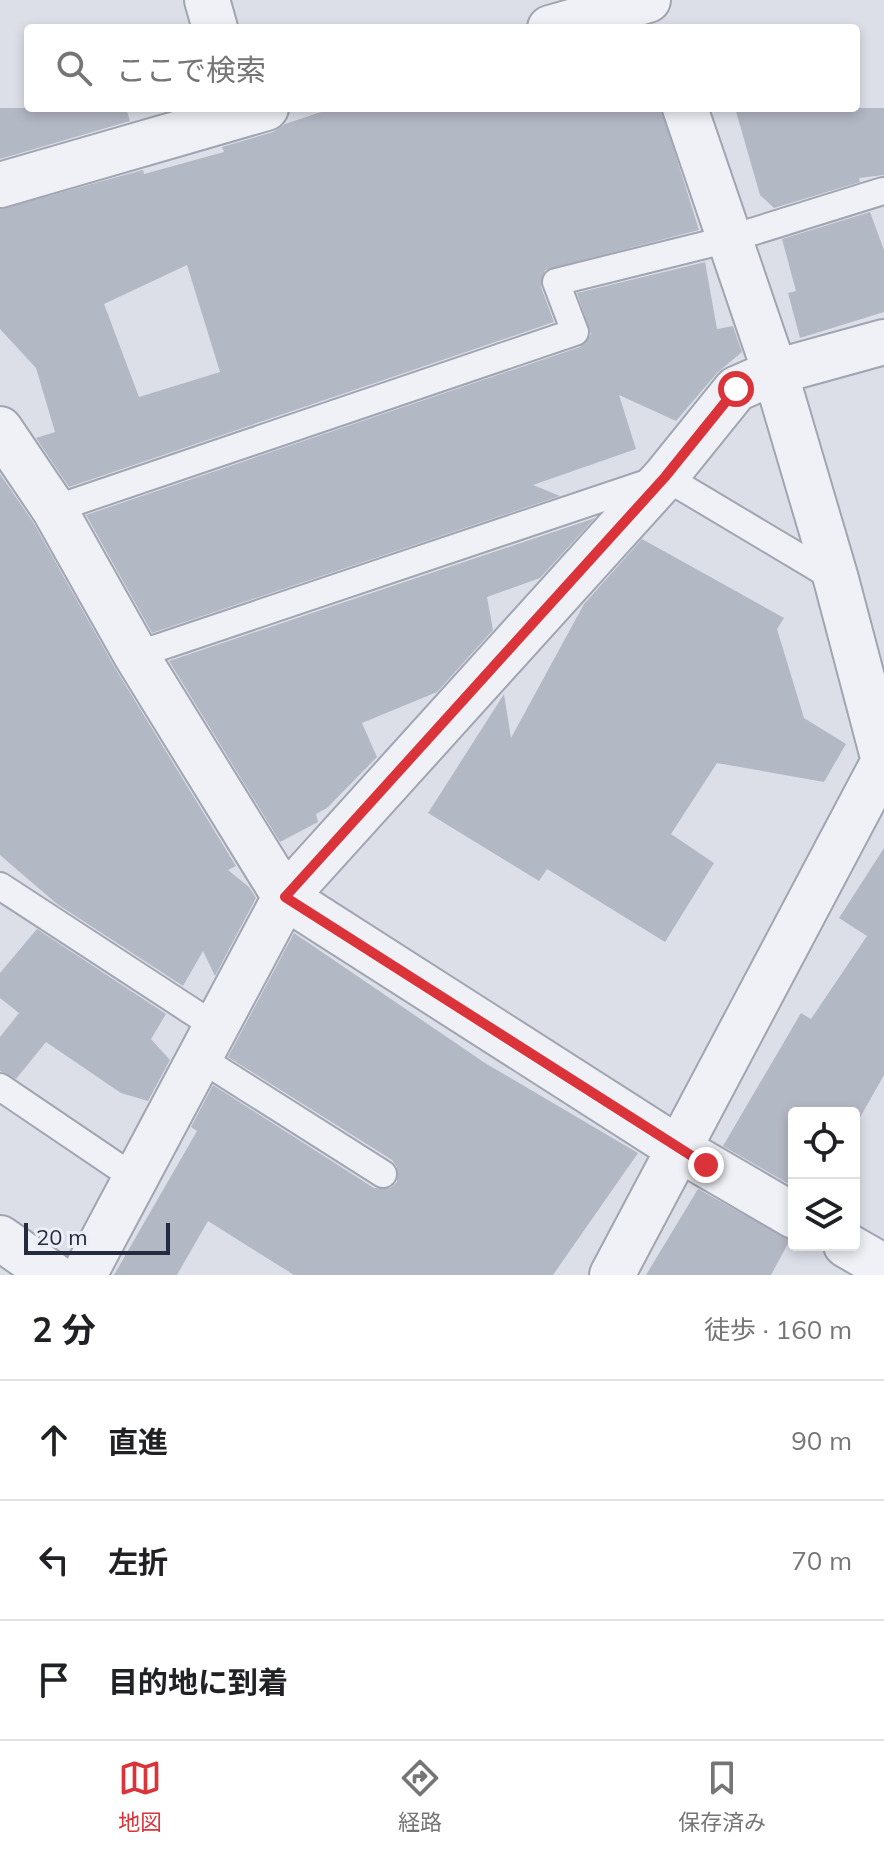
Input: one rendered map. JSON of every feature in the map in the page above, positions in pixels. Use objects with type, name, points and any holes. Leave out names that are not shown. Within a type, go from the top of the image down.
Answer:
[{"type":"street","points":[[207,0],[214,24]]},
{"type":"street","points":[[564,24],[648,0],[657,24]]},
{"type":"street","points":[[0,185],[242,112]]},
{"type":"street","points":[[612,1275],[884,761],[836,579],[775,372],[686,112]]},
{"type":"street","points":[[84,1275],[285,897],[665,477],[736,389],[775,372],[884,342]]},
{"type":"street","points":[[0,429],[54,509],[136,655],[285,897],[679,1149],[788,1213]]},
{"type":"street","points":[[0,1238],[53,1275]]},
{"type":"street","points":[[856,1251],[884,1267]]},
{"type":"lane","points":[[54,509],[575,332],[556,282],[729,239],[883,191]]},
{"type":"lane","points":[[136,655],[665,477],[836,579]]},
{"type":"lane","points":[[0,886],[383,1174]]},
{"type":"lane","points":[[0,1087],[136,1179]]},
{"type":"building","points":[[0,108],[24,108],[24,112],[127,112],[130,121],[0,159]]},
{"type":"building","points":[[860,108],[884,108],[884,175],[859,178],[860,182],[774,208],[760,195],[736,112],[860,112]]},
{"type":"building","points":[[321,112],[662,112],[699,230],[545,270],[541,287],[554,322],[69,487],[36,438],[55,432],[36,368],[0,329],[0,209],[143,170],[144,174],[224,152],[222,147],[273,132],[285,124]],"holes":[[[187,265],[220,372],[139,397],[104,304]]]},
{"type":"building","points":[[870,212],[884,250],[884,312],[800,338],[788,293],[796,291],[782,239]]},
{"type":"building","points":[[705,262],[717,329],[733,326],[742,352],[717,373],[676,421],[619,395],[636,449],[533,485],[560,496],[152,633],[86,515],[580,347],[591,334],[577,293]]},
{"type":"building","points":[[0,474],[33,522],[115,668],[236,866],[228,870],[249,887],[256,898],[215,976],[203,951],[183,986],[57,904],[0,855]]},
{"type":"building","points":[[595,518],[540,578],[487,597],[493,630],[437,692],[362,723],[377,757],[327,808],[316,814],[318,822],[280,842],[169,661]]},
{"type":"building","points":[[642,539],[784,618],[777,629],[804,718],[846,744],[824,782],[717,763],[671,834],[714,863],[665,942],[547,869],[539,881],[428,813],[504,694],[511,738],[584,604]]},
{"type":"building","points":[[884,848],[884,1075],[860,1117],[860,1107],[788,1107],[788,1184],[723,1146],[801,1013],[811,1019],[867,936],[839,918]]},
{"type":"building","points":[[37,929],[166,1014],[151,1039],[170,1060],[148,1101],[121,1093],[46,1042],[16,1079],[0,1071],[0,1037],[19,1013],[0,998],[0,973]]},
{"type":"building","points":[[294,933],[485,1063],[638,1153],[553,1275],[294,1275],[208,1221],[177,1275],[114,1275],[197,1131],[191,1127],[213,1085],[374,1188],[390,1188],[397,1182],[397,1167],[392,1160],[228,1057]]},
{"type":"building","points":[[698,1189],[788,1239],[771,1275],[646,1275]]},
{"type":"route","points":[[706,1165],[285,897],[665,477],[736,389]]}]
